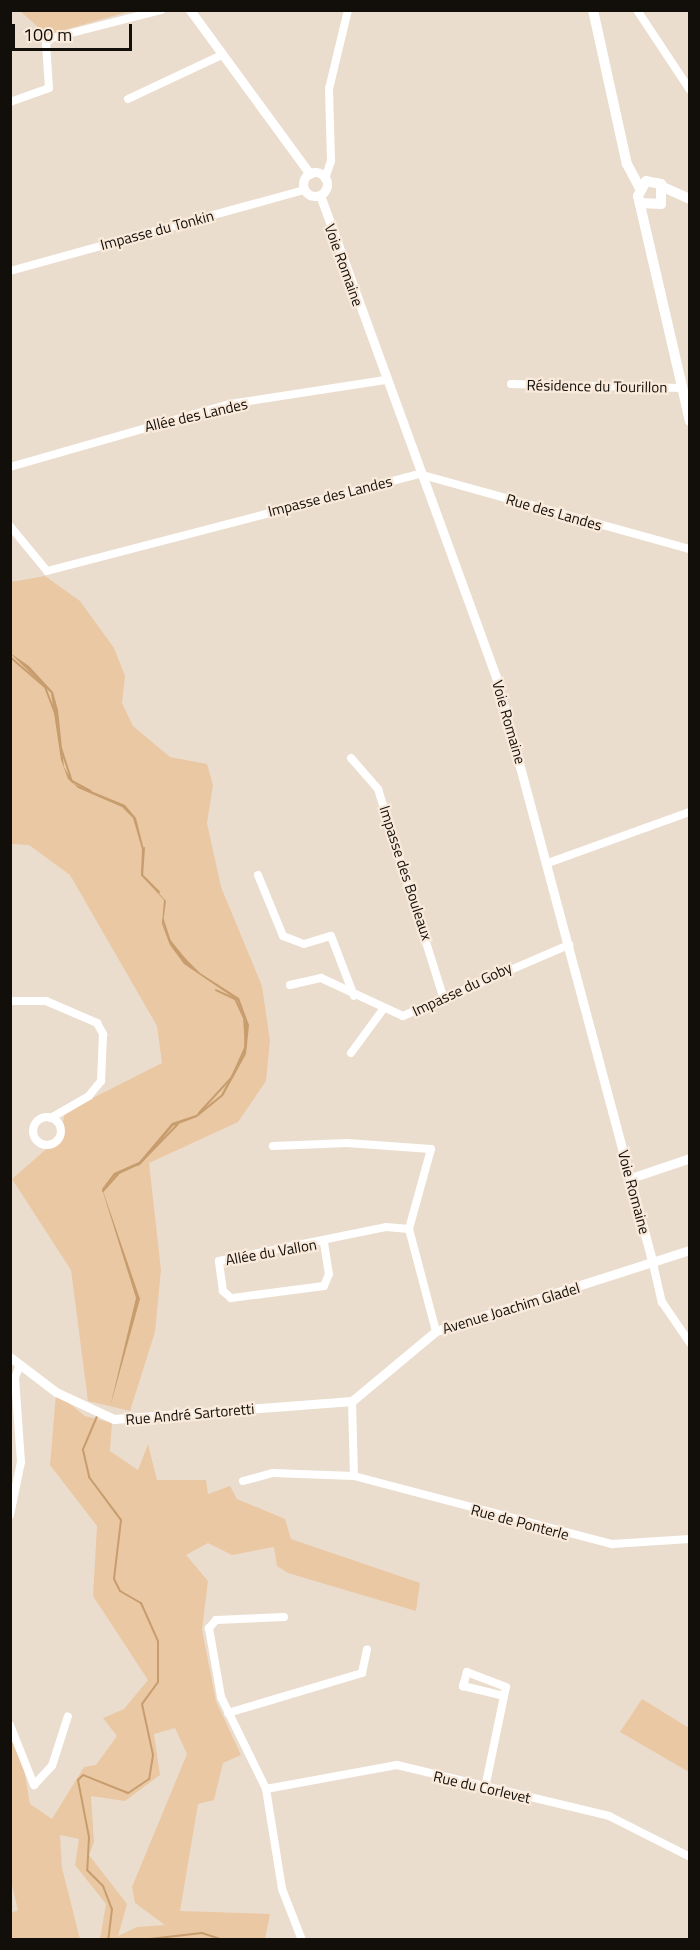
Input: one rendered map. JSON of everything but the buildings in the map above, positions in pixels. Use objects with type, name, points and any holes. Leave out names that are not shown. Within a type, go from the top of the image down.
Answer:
[{"type":"main road","points":[[593,10],[627,164],[639,187],[645,227],[690,421]]},
{"type":"main road","points":[[627,164],[663,187],[687,198]]},
{"type":"main road","points":[[639,187],[651,180]]},
{"type":"main road","points":[[663,187],[664,201]]},
{"type":"main road","points":[[645,227],[653,208],[664,201],[687,198]]},
{"type":"main road","points":[[641,203],[653,208]]},
{"type":"street","points":[[10,102],[49,88],[46,43],[161,10]]},
{"type":"street","points":[[190,10],[220,56],[309,174],[325,179]]},
{"type":"street","points":[[309,174],[304,190],[320,195],[331,161],[329,89],[348,10]]},
{"type":"street","points":[[637,10],[690,90]]},
{"type":"street","points":[[128,99],[220,56]]},
{"type":"street","name":"Impasse du Tonkin","points":[[10,271],[304,190]]},
{"type":"street","name":"Voie Romaine","points":[[320,195],[419,474],[496,677],[548,862],[653,1264]]},
{"type":"street","name":"Allée des Landes","points":[[10,466],[230,404],[385,380]]},
{"type":"street","name":"Résidence du Tourillon","points":[[511,384],[682,388]]},
{"type":"street","name":"Impasse des Landes","points":[[10,526],[47,571],[241,518],[419,474]]},
{"type":"street","name":"Rue des Landes","points":[[419,474],[690,549]]},
{"type":"street","name":"Impasse des Bouleaux","points":[[351,758],[378,789],[443,997]]},
{"type":"street","points":[[548,862],[690,812]]},
{"type":"street","points":[[258,875],[283,936],[304,944],[331,936],[354,996]]},
{"type":"street","name":"Impasse du Goby","points":[[290,985],[321,978],[354,996],[407,1016],[443,997],[569,945]]},
{"type":"street","points":[[10,1001],[46,1001],[97,1023],[106,1060],[101,1081],[89,1096],[51,1118]]},
{"type":"street","points":[[351,1053],[384,1008]]},
{"type":"street","points":[[273,1146],[347,1143],[431,1149],[409,1229],[436,1331]]},
{"type":"street","points":[[631,1178],[690,1158]]},
{"type":"street","name":"Allée du Vallon","points":[[324,1243],[329,1274],[324,1286],[231,1299],[223,1291],[219,1261],[324,1243],[386,1227],[409,1229]]},
{"type":"street","name":"Avenue Joachim Gladel","points":[[352,1401],[436,1331],[653,1264],[690,1250]]},
{"type":"street","points":[[653,1264],[662,1302],[690,1343]]},
{"type":"street","name":"Rue André Sartoretti","points":[[10,1357],[19,1367],[96,1414],[131,1421],[352,1401]]},
{"type":"street","points":[[10,1515],[21,1462],[15,1378],[19,1367]]},
{"type":"street","points":[[352,1401],[354,1476]]},
{"type":"street","name":"Rue de Ponterle","points":[[243,1481],[273,1473],[354,1476],[612,1544],[690,1539]]},
{"type":"street","points":[[284,1617],[209,1623],[228,1713],[266,1789],[282,1889],[302,1940]]},
{"type":"street","points":[[228,1713],[362,1673],[366,1650]]},
{"type":"street","points":[[485,1788],[506,1687],[467,1672],[463,1686],[504,1696]]},
{"type":"street","points":[[10,1725],[34,1785],[52,1766],[68,1716]]},
{"type":"street","name":"Rue du Corlevet","points":[[266,1789],[397,1765],[609,1816],[690,1857]]},
{"type":"shaded area","points":[[134,10],[47,35],[20,11]]},
{"type":"shaded area","points":[[45,576],[80,601],[114,648],[125,676],[122,703],[133,726],[170,757],[207,764],[213,785],[207,823],[221,887],[262,986],[270,1041],[266,1081],[238,1122],[149,1163],[161,1270],[155,1332],[130,1411],[88,1401],[71,1270],[12,1179],[60,1137],[65,1112],[162,1063],[157,1026],[70,875],[29,845],[11,844],[11,582]]},
{"type":"shaded area","points":[[10,653],[29,666],[53,692],[58,710],[64,767],[74,784],[125,805],[136,818],[144,850],[142,875],[166,901],[163,924],[172,945],[200,973],[239,998],[249,1025],[246,1054],[223,1096],[197,1117],[173,1126],[141,1164],[115,1176],[103,1191],[140,1299],[110,1407],[136,1298],[102,1189],[114,1173],[139,1162],[172,1123],[196,1115],[221,1095],[244,1052],[245,1019],[237,1000],[184,964],[170,945],[162,924],[164,900],[141,875],[142,849],[133,818],[122,807],[78,788],[68,779],[61,760],[51,693]]},
{"type":"shaded area","points":[[56,1393],[85,1416],[112,1423],[110,1451],[138,1470],[148,1444],[157,1480],[206,1480],[208,1494],[230,1486],[237,1499],[285,1519],[291,1539],[420,1583],[416,1611],[288,1573],[277,1566],[274,1547],[232,1555],[208,1543],[186,1555],[208,1581],[202,1630],[216,1701],[241,1755],[223,1763],[214,1800],[198,1804],[180,1911],[270,1914],[265,1939],[100,1939],[106,1904],[75,1865],[79,1839],[60,1835],[62,1868],[80,1939],[11,1939],[11,1913],[18,1910],[10,1877],[10,1736],[19,1740],[30,1804],[52,1819],[84,1767],[96,1765],[117,1736],[103,1718],[124,1709],[148,1680],[93,1596],[97,1526],[50,1465]],"holes":[[[175,1728],[187,1754],[132,1887],[135,1903],[165,1925],[137,1927],[118,1936],[127,1904],[89,1855],[94,1842],[91,1796],[125,1801],[160,1775],[154,1734]]]},
{"type":"shaded area","points":[[642,1699],[689,1728],[689,1772],[620,1732]]},
{"type":"waterway","points":[[10,657],[45,687],[57,718]]},
{"type":"waterway","points":[[61,748],[72,781],[91,791]]},
{"type":"waterway","points":[[144,848],[142,875],[159,892]]},
{"type":"waterway","points":[[163,920],[170,941],[188,963]]},
{"type":"waterway","points":[[199,1113],[232,1077],[246,1046],[244,1018],[235,999],[216,990]]},
{"type":"waterway","points":[[138,1165],[178,1124]]},
{"type":"waterway","points":[[103,1191],[119,1173]]},
{"type":"waterway","points":[[133,1319],[136,1307]]},
{"type":"waterway","points":[[98,1414],[83,1450],[89,1477],[121,1520],[114,1579],[120,1591],[141,1603],[158,1641],[158,1682],[142,1704],[153,1755],[149,1779],[128,1793],[83,1775],[78,1780],[89,1837],[87,1870],[103,1886],[112,1909],[108,1940]]},
{"type":"waterway","points":[[141,1940],[202,1933],[224,1940]]}]
